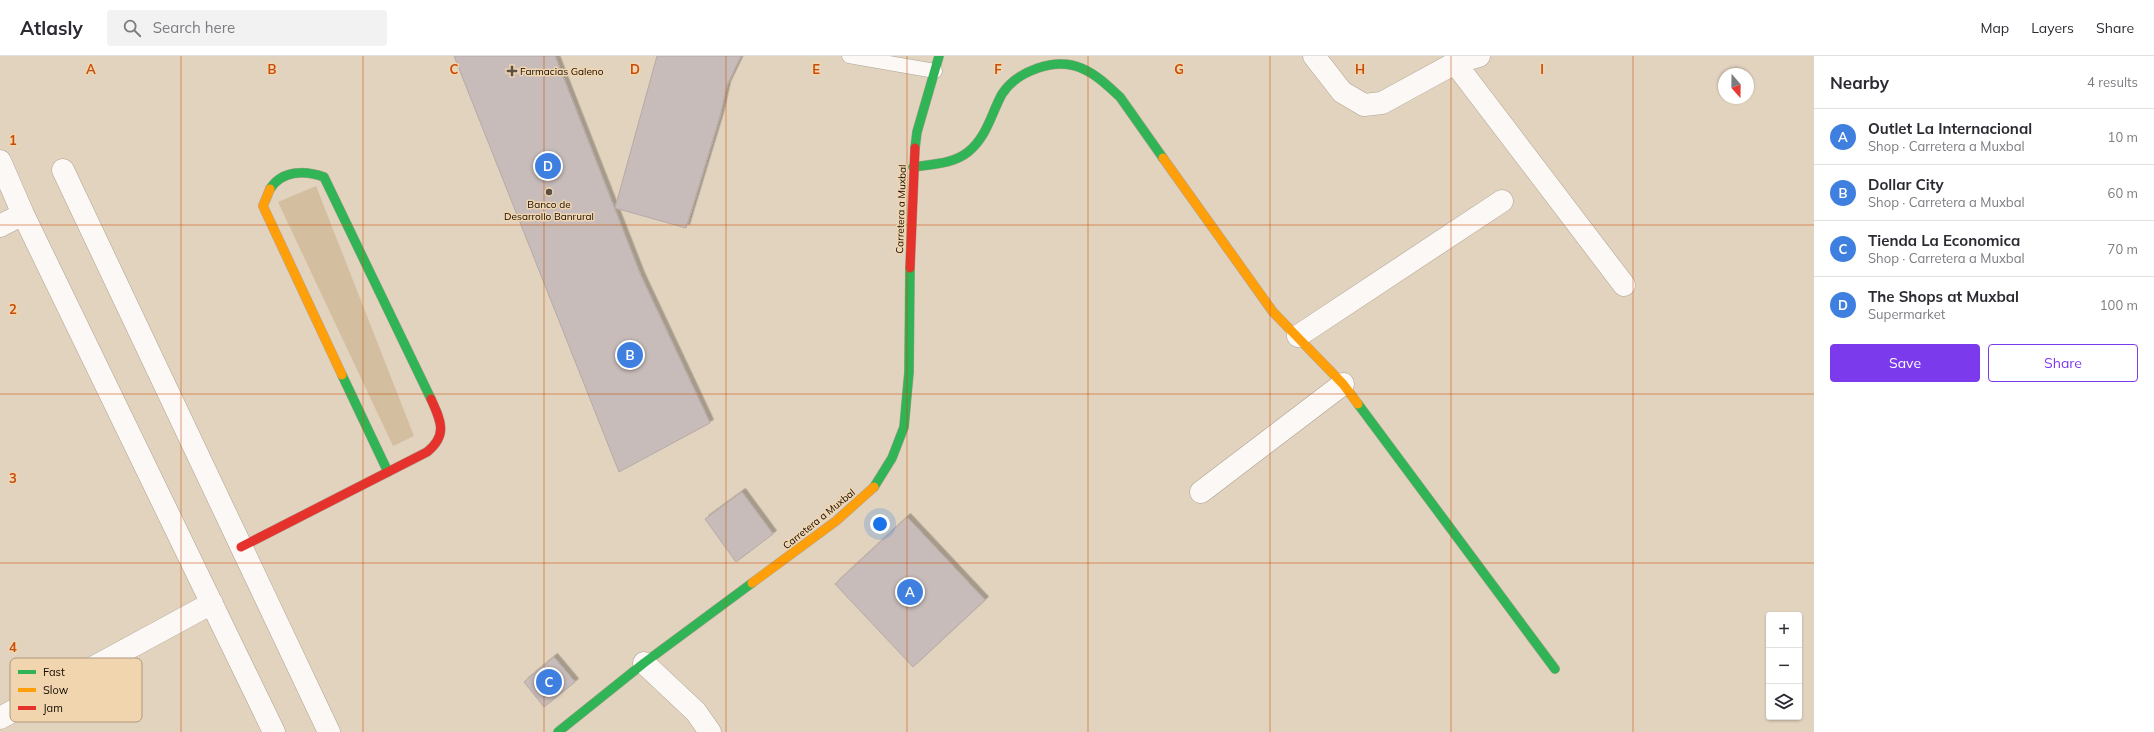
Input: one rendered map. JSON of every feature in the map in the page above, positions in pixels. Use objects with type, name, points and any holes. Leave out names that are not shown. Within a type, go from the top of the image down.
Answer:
[{"type":"street","name":"Carretera a Muxbal","points":[[558,732],[644,663],[836,521],[872,489],[892,458],[904,427],[909,372],[908,292],[913,167],[917,132],[940,56]]},
{"type":"street","points":[[1314,56],[1342,92],[1364,105],[1376,105],[1388,100],[1455,62],[1478,56]]},
{"type":"street","points":[[1455,62],[1624,285]]},
{"type":"street","points":[[913,167],[951,161],[968,152],[982,138],[1002,96],[1016,78],[1036,69],[1055,65],[1080,67],[1101,80],[1120,97],[1273,312],[1343,384],[1555,669]]},
{"type":"street","points":[[0,161],[23,214],[274,732]]},
{"type":"street","points":[[62,170],[329,732]]},
{"type":"street","points":[[241,547],[388,472],[427,452],[439,440],[441,428],[439,417],[324,177],[307,171],[281,177],[269,190],[263,206],[388,472]]},
{"type":"street","points":[[1298,336],[1502,201]]},
{"type":"street","points":[[0,226],[23,214]]},
{"type":"street","points":[[1200,492],[1343,384]]},
{"type":"street","points":[[111,658],[212,603]]},
{"type":"street","points":[[644,663],[696,712],[710,732]]},
{"type":"street","points":[[0,718],[10,713]]},
{"type":"lane","points":[[849,56],[935,70]]},
{"type":"shaded area","points":[[316,186],[414,436],[393,446],[278,202]]},
{"type":"building","points":[[454,56],[555,56],[641,276],[710,423],[619,472]]},
{"type":"building","points":[[657,56],[741,56],[727,85],[720,116],[686,228],[615,208]]},
{"type":"building","points":[[742,492],[773,534],[736,562],[705,519]]},
{"type":"building","points":[[907,517],[985,600],[913,667],[835,584]]},
{"type":"building","points":[[554,657],[575,682],[544,707],[524,682]]},
{"type":"traffic: fast","points":[[915,148],[917,132],[939,56]]},
{"type":"traffic: fast","points":[[913,167],[949,161],[968,152],[980,139],[1002,94],[1009,86],[1017,79],[1037,68],[1060,64],[1081,68],[1097,77],[1120,97],[1163,158]]},
{"type":"traffic: fast","points":[[270,189],[281,178],[294,173],[309,173],[324,177],[431,399]]},
{"type":"traffic: fast","points":[[874,487],[892,458],[904,427],[909,372],[910,268]]},
{"type":"traffic: fast","points":[[342,375],[388,472]]},
{"type":"traffic: fast","points":[[1358,404],[1555,669]]},
{"type":"traffic: fast","points":[[558,732],[644,663],[752,583]]},
{"type":"traffic: slow","points":[[1163,158],[1273,312],[1343,384],[1358,404]]},
{"type":"traffic: slow","points":[[270,189],[263,206],[342,375]]},
{"type":"traffic: slow","points":[[752,583],[836,521],[874,487]]},
{"type":"traffic: jam","points":[[910,268],[915,148]]},
{"type":"traffic: jam","points":[[241,547],[427,452],[438,440],[441,427],[438,414],[431,399]]},
{"type":"place","name":"Farmacias Galeno","points":[[512,71]]},
{"type":"place","name":"The Shops at Muxbal","points":[[548,166]]},
{"type":"place","name":"Banco de Desarrollo Banrural","points":[[549,192]]},
{"type":"place","name":"Dollar City","points":[[630,355]]},
{"type":"place","name":"Outlet La Internacional","points":[[910,592]]},
{"type":"place","name":"Tienda La Economica","points":[[549,682]]}]
